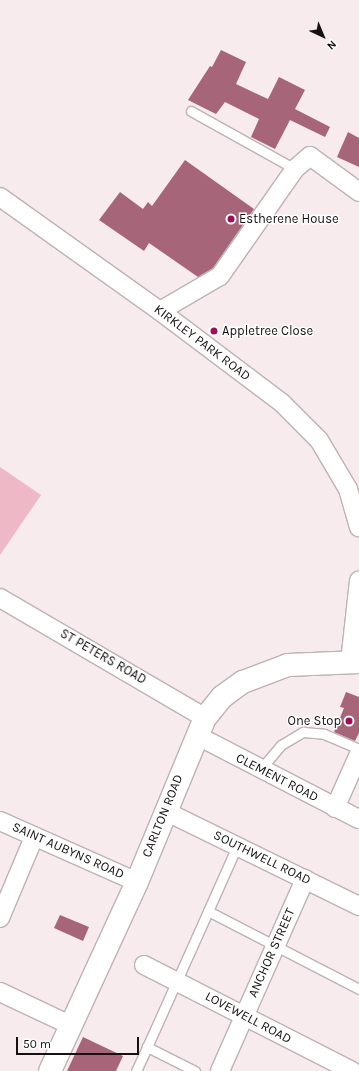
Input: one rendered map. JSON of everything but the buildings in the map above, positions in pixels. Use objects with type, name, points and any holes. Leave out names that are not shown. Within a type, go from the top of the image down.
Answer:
[{"type":"street","points":[[160,311],[220,276],[295,169],[310,156],[359,192]]},
{"type":"street","name":"KIRKLEY PARK ROAD","points":[[0,197],[160,311],[282,402],[319,440],[348,489],[359,527]]},
{"type":"street","points":[[354,662],[359,580]]},
{"type":"street","name":"ST PETERS ROAD","points":[[0,598],[200,727]]},
{"type":"street","name":"CARLTON ROAD","points":[[50,1071],[137,882],[200,727],[222,698],[243,682],[288,665],[354,662]]},
{"type":"street","name":"CLEMENT ROAD","points":[[200,727],[260,770],[359,819]]},
{"type":"street","points":[[335,808],[359,754]]},
{"type":"street","name":"SOUTHWELL ROAD","points":[[165,811],[359,906]]},
{"type":"street","name":"SAINT AUBYNS ROAD","points":[[0,821],[137,882]]},
{"type":"street","points":[[0,918],[34,837]]},
{"type":"street","name":"ANCHOR STREET","points":[[220,1071],[305,879]]},
{"type":"street","name":"LOVEWELL ROAD","points":[[144,965],[177,979],[244,1017],[352,1071]]},
{"type":"street","points":[[0,992],[72,1026]]},
{"type":"lane","points":[[192,111],[295,169]]},
{"type":"lane","points":[[260,770],[281,745],[303,732],[324,734],[359,749]]},
{"type":"lane","points":[[136,1071],[237,846]]},
{"type":"lane","points":[[208,911],[275,947],[359,989]]},
{"type":"lane","points":[[147,1046],[195,1071]]},
{"type":"shaded area","points":[[0,467],[41,495],[0,555]]},
{"type":"place","name":"Estherene House","points":[[231,219]]},
{"type":"place","name":"Appletree Close","points":[[214,331]]},
{"type":"place","name":"One Stop","points":[[349,721]]}]
